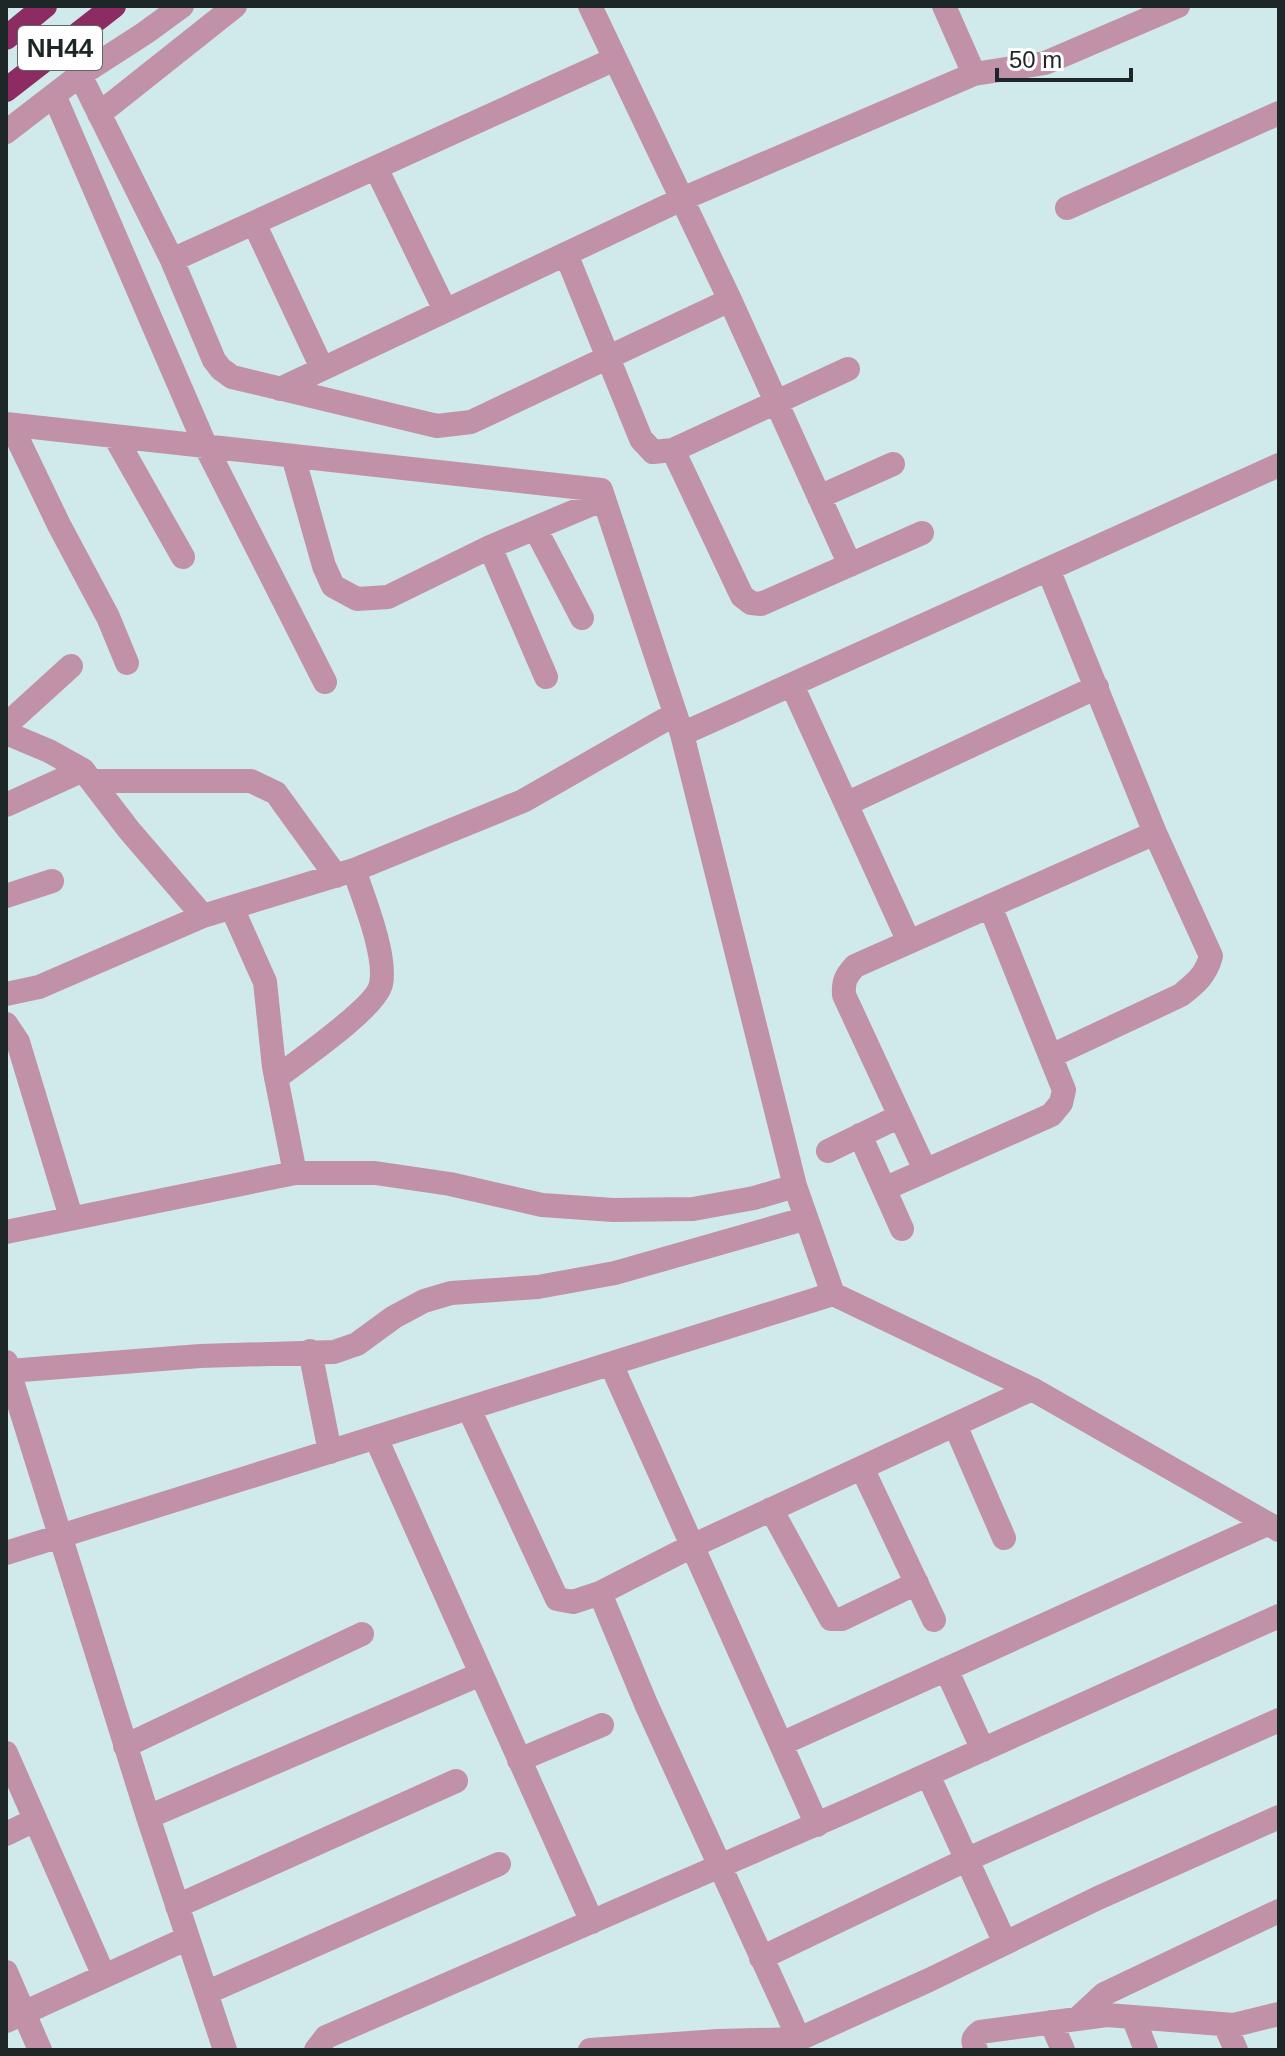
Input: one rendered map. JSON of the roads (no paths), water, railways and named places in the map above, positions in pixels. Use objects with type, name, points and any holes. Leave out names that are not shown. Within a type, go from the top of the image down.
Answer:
[{"type":"highway","name":"NH44","points":[[6,38],[45,6]]},
{"type":"highway","name":"NH44","points":[[6,90],[114,6]]},
{"type":"street","points":[[6,132],[80,75],[182,6]]},
{"type":"street","points":[[99,114],[235,6]]},
{"type":"street","points":[[590,6],[730,300],[850,565]]},
{"type":"street","points":[[944,6],[974,74]]},
{"type":"street","points":[[280,389],[682,199],[974,74],[1045,63],[1178,6]]},
{"type":"street","points":[[172,260],[615,59]]},
{"type":"street","points":[[80,75],[172,260],[214,360],[232,377],[437,426],[456,426],[471,422],[730,300]]},
{"type":"street","points":[[54,95],[206,447],[325,682]]},
{"type":"street","points":[[1067,208],[1279,113]]},
{"type":"street","points":[[376,168],[445,310]]},
{"type":"street","points":[[254,223],[322,368]]},
{"type":"street","points":[[566,254],[606,357],[647,448],[653,452],[673,450],[848,369]]},
{"type":"street","points":[[8,425],[601,490],[678,724],[795,1186],[804,1219],[833,1294]]},
{"type":"street","points":[[8,425],[108,617],[127,663]]},
{"type":"street","points":[[115,437],[183,557]]},
{"type":"street","points":[[673,450],[742,596],[751,603],[761,604],[922,533]]},
{"type":"street","points":[[293,456],[324,566],[333,586],[357,599],[388,597],[490,547],[604,499]]},
{"type":"street","points":[[819,497],[893,464]]},
{"type":"street","points":[[6,994],[39,987],[203,916],[345,873],[523,801],[678,724],[792,685],[1279,465]]},
{"type":"street","points":[[535,528],[582,618]]},
{"type":"street","points":[[490,547],[546,677]]},
{"type":"street","points":[[1048,569],[1155,833],[1211,956],[1200,980],[1181,995],[1051,1056]]},
{"type":"street","points":[[6,725],[71,666]]},
{"type":"street","points":[[792,685],[909,942]]},
{"type":"street","points":[[846,804],[1097,687]]},
{"type":"street","points":[[6,733],[49,751],[88,776],[129,830],[203,916]]},
{"type":"street","points":[[6,805],[88,776],[251,781],[265,785],[282,800],[345,873],[381,962],[381,987],[369,1005],[276,1078]]},
{"type":"street","points":[[925,1170],[844,995],[843,983],[855,966],[1155,833]]},
{"type":"street","points":[[6,896],[52,881]]},
{"type":"street","points":[[884,1189],[1051,1115],[1061,1103],[1064,1090],[990,906]]},
{"type":"street","points":[[232,908],[265,982],[276,1078],[295,1173]]},
{"type":"street","points":[[6,1024],[18,1042],[71,1217]]},
{"type":"street","points":[[828,1151],[900,1116]]},
{"type":"street","points":[[860,1135],[902,1229]]},
{"type":"street","points":[[6,1232],[295,1173],[375,1173],[450,1184],[542,1205],[613,1210],[693,1209],[754,1198],[795,1186]]},
{"type":"street","points":[[225,2050],[125,1746],[8,1367],[334,1352],[357,1344],[394,1317],[424,1301],[451,1293],[538,1287],[615,1273],[804,1219]]},
{"type":"street","points":[[6,1553],[833,1294],[1032,1389],[1273,1527]]},
{"type":"street","points":[[310,1351],[330,1452]]},
{"type":"street","points":[[611,1364],[817,1825]]},
{"type":"street","points":[[469,1409],[557,1599],[573,1602],[600,1593],[692,1546],[1032,1389]]},
{"type":"street","points":[[955,1425],[1004,1538]]},
{"type":"street","points":[[376,1438],[592,1922]]},
{"type":"street","points":[[862,1468],[934,1620]]},
{"type":"street","points":[[771,1509],[831,1619],[842,1619],[917,1583]]},
{"type":"street","points":[[781,1744],[1273,1527]]},
{"type":"street","points":[[600,1593],[646,1704],[799,2039]]},
{"type":"street","points":[[316,2050],[326,2037],[817,1825],[1279,1616]]},
{"type":"street","points":[[125,1746],[362,1634]]},
{"type":"street","points":[[946,1669],[983,1750]]},
{"type":"street","points":[[148,1817],[481,1674]]},
{"type":"street","points":[[761,1958],[968,1859],[1279,1720]]},
{"type":"street","points":[[519,1760],[602,1725]]},
{"type":"street","points":[[6,1753],[104,1976]]},
{"type":"street","points":[[928,1775],[1005,1943]]},
{"type":"street","points":[[177,1906],[456,1781]]},
{"type":"street","points":[[590,2050],[720,2046],[799,2039],[1098,1898],[1279,1817]]},
{"type":"street","points":[[6,1834],[35,1820]]},
{"type":"street","points":[[206,1993],[499,1864]]},
{"type":"street","points":[[1077,2019],[1104,1994],[1279,1911]]},
{"type":"street","points":[[15,2017],[188,1938]]},
{"type":"street","points":[[6,1972],[15,2017],[40,2050]]},
{"type":"street","points":[[976,2050],[973,2042],[980,2032],[1107,2015],[1225,2025],[1251,2023],[1279,2014]]},
{"type":"street","points":[[1133,2017],[1146,2050]]},
{"type":"street","points":[[1051,2022],[1063,2050]]},
{"type":"street","points":[[1225,2025],[1236,2050]]}]
